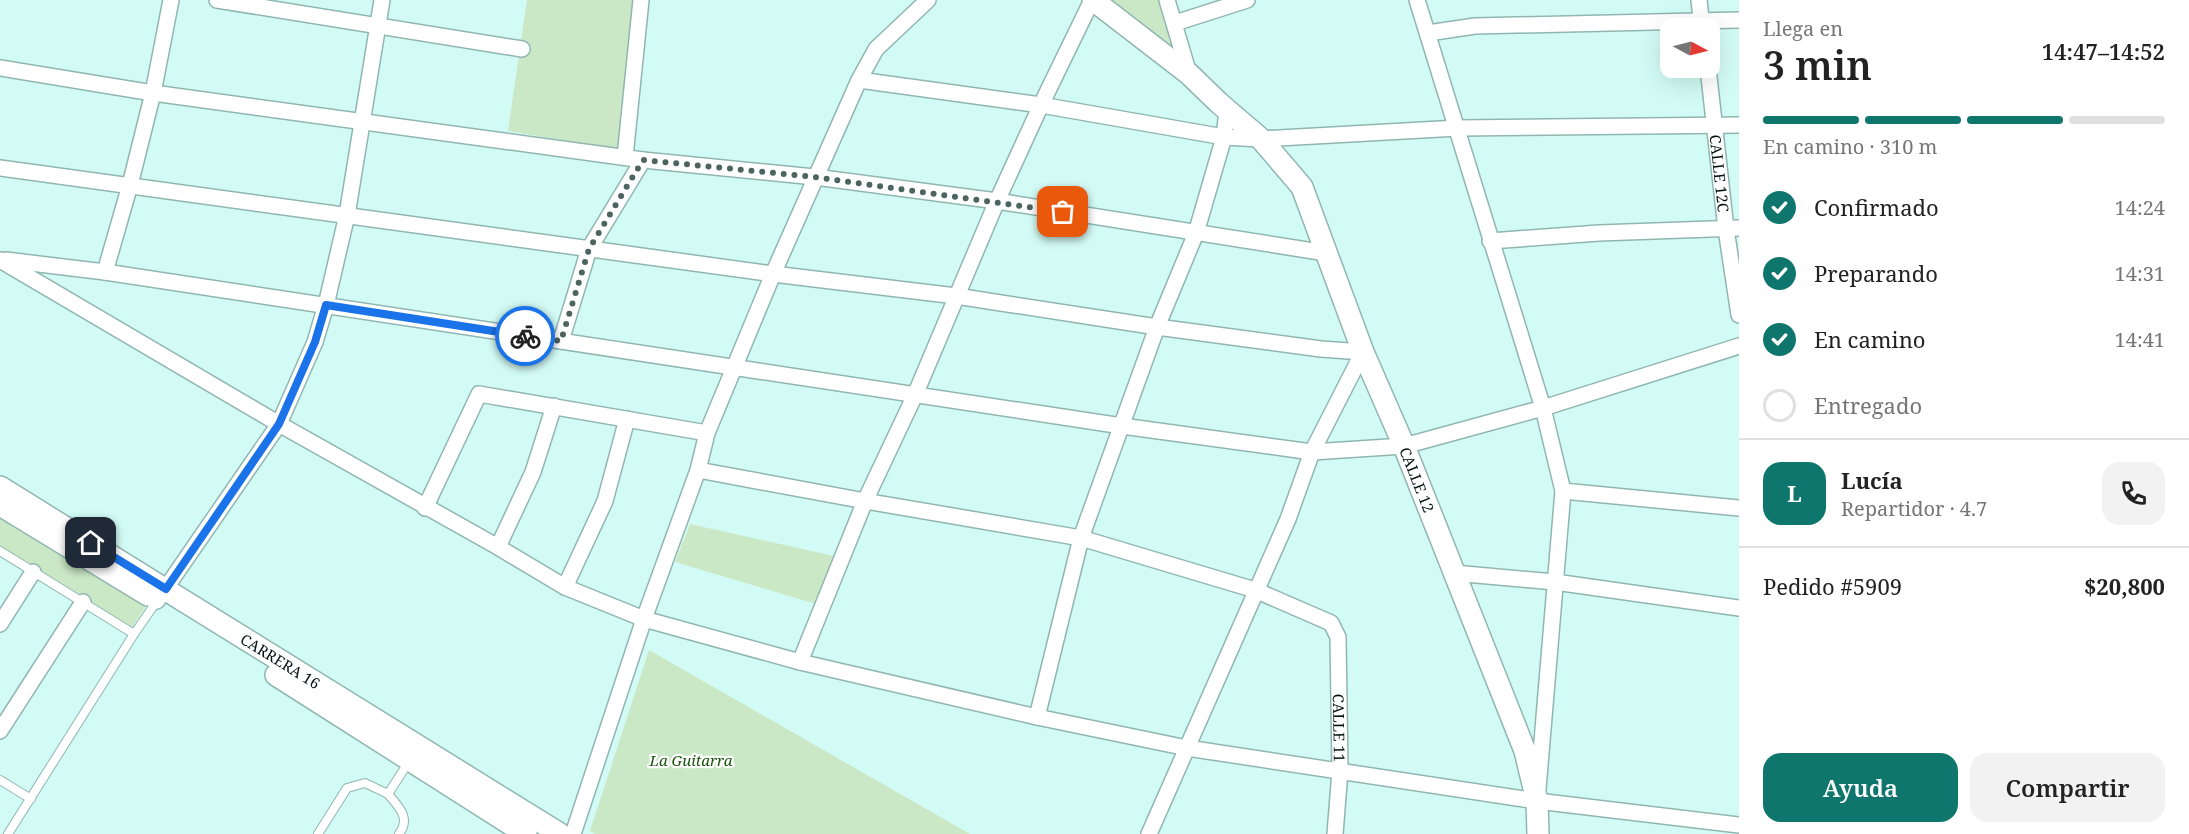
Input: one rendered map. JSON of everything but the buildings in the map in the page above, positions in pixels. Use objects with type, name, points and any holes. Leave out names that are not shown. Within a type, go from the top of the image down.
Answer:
[{"type":"main road","name":"CALLE 12","points":[[1093,0],[1189,74],[1261,140],[1302,187],[1363,352],[1404,446],[1525,751],[1538,801],[1538,834]]},
{"type":"main road","name":"CARRERA 16","points":[[0,487],[161,595],[414,753],[560,834]]},
{"type":"main road","name":"CARRERA 16","points":[[0,505],[161,595]]},
{"type":"main road","name":"CARRERA 16","points":[[414,753],[526,834]]},
{"type":"street","points":[[105,272],[153,93],[171,0]]},
{"type":"street","points":[[217,0],[522,49]]},
{"type":"street","points":[[161,595],[279,424],[315,342],[347,215],[382,0]]},
{"type":"street","points":[[625,158],[641,0]]},
{"type":"street","points":[[573,834],[644,619],[698,471],[707,434],[773,274],[859,80],[876,50],[928,0]]},
{"type":"street","points":[[800,662],[865,501],[915,395],[997,201],[1093,0]]},
{"type":"street","points":[[1167,0],[1189,74]]},
{"type":"street","points":[[1175,23],[1247,0]]},
{"type":"street","points":[[1417,0],[1458,128],[1490,241],[1544,408],[1563,491],[1538,801]]},
{"type":"street","points":[[1699,0],[1701,18]]},
{"type":"street","points":[[1720,23],[1739,20]]},
{"type":"street","points":[[1428,33],[1475,26],[1660,25]]},
{"type":"street","points":[[0,68],[153,93],[625,158],[815,177],[997,201],[1326,253]]},
{"type":"street","name":"CALLE 12C","points":[[1709,78],[1732,229],[1739,315]]},
{"type":"street","points":[[859,80],[1041,105],[1224,137],[1261,140],[1458,128],[1739,125]]},
{"type":"street","points":[[1037,717],[1081,538],[1156,327],[1196,232],[1224,137],[1227,110]]},
{"type":"street","points":[[561,341],[589,249],[643,160]]},
{"type":"street","points":[[0,168],[773,274],[956,296],[1156,327],[1322,349],[1363,352],[1312,452],[1288,519],[1149,834]]},
{"type":"street","points":[[1490,241],[1599,233],[1732,229]]},
{"type":"street","points":[[0,260],[105,272],[1122,426],[1312,452],[1404,446],[1544,408],[1739,346]]},
{"type":"street","points":[[0,260],[279,424],[565,587],[644,619],[800,662],[1037,717],[1187,748],[1538,801],[1739,825]]},
{"type":"street","points":[[425,507],[479,394],[627,418],[707,434]]},
{"type":"street","points":[[498,547],[533,472],[554,406]]},
{"type":"street","points":[[565,587],[605,501],[627,418]]},
{"type":"street","points":[[698,471],[1081,538],[1255,590]]},
{"type":"street","points":[[1563,491],[1739,508]]},
{"type":"street","points":[[0,624],[33,572]]},
{"type":"street","points":[[1454,573],[1556,582],[1739,608]]},
{"type":"street","name":"CALLE 11","points":[[1255,590],[1331,623],[1338,637],[1340,771],[1335,834]]},
{"type":"street","points":[[0,731],[83,602]]},
{"type":"lane","points":[[0,551],[134,634]]},
{"type":"lane","points":[[8,834],[161,595]]},
{"type":"lane","points":[[388,794],[414,753]]},
{"type":"lane","points":[[0,780],[31,799]]},
{"type":"lane","points":[[318,834],[347,788],[365,783],[388,794],[402,810],[405,819],[403,829],[399,834]]},
{"type":"green space","points":[[527,0],[637,0],[619,150],[508,131]]},
{"type":"green space","points":[[1105,0],[1160,0],[1180,58]]},
{"type":"green space","points":[[0,510],[149,602],[132,627],[0,546]]},
{"type":"green space","points":[[690,524],[834,556],[816,604],[675,562]]},
{"type":"green space","name":"La Guitarra","points":[[649,650],[970,834],[595,834],[590,831]]},
{"type":"way so far","points":[[525,336],[561,341],[589,249],[643,160],[815,177],[1063,212]]},
{"type":"route","points":[[91,543],[166,589],[279,424],[315,342],[326,305],[525,336]]}]
